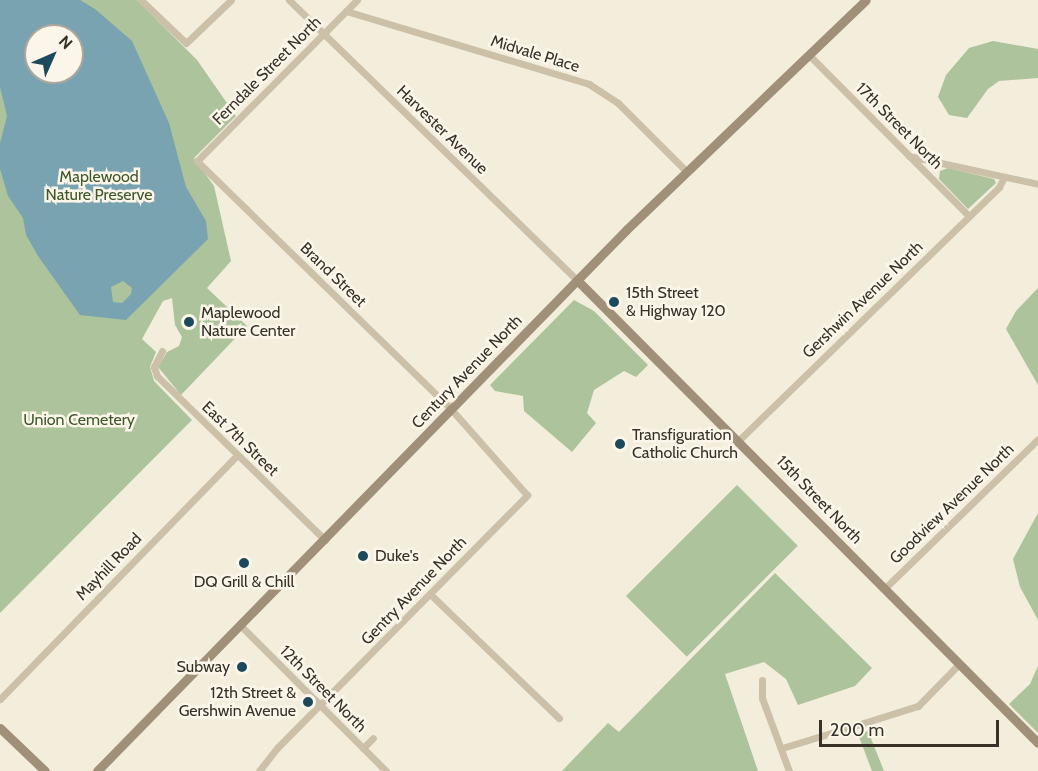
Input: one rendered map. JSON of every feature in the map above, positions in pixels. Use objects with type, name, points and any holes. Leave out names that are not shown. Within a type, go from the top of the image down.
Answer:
[{"type":"main road","name":"Century Avenue North","points":[[97,771],[577,280],[866,0]]},
{"type":"main road","name":"15th Street North","points":[[577,280],[1038,743]]},
{"type":"main road","points":[[0,728],[45,771]]},
{"type":"street","points":[[141,0],[186,43],[231,0]]},
{"type":"street","name":"Harvester Avenue","points":[[289,0],[577,280]]},
{"type":"street","name":"Ferndale Street North","points":[[197,161],[357,0]]},
{"type":"street","name":"Midvale Place","points":[[346,11],[589,84],[618,104],[687,172]]},
{"type":"street","name":"17th Street North","points":[[809,55],[969,216]]},
{"type":"street","points":[[909,156],[1038,184]]},
{"type":"street","name":"Brand Street","points":[[197,161],[451,409],[526,495]]},
{"type":"street","name":"Gershwin Avenue North","points":[[738,441],[969,216],[1004,177]]},
{"type":"street","name":"East 7th Street","points":[[162,351],[154,367],[157,376],[324,540]]},
{"type":"street","name":"Goodview Avenue North","points":[[884,589],[1038,439]]},
{"type":"street","name":"Mayhill Road","points":[[0,699],[237,454]]},
{"type":"street","name":"Gentry Avenue North","points":[[321,705],[526,495]]},
{"type":"street","points":[[430,594],[559,718]]},
{"type":"street","name":"12th Street North","points":[[241,626],[386,771]]},
{"type":"street","points":[[854,726],[918,706],[959,664]]},
{"type":"street","points":[[762,680],[762,698],[789,771]]},
{"type":"street","points":[[260,771],[277,748],[321,705]]},
{"type":"street","points":[[782,748],[844,729]]},
{"type":"street","points":[[363,748],[373,738]]},
{"type":"green space","name":"Union Cemetery","points":[[0,0],[137,0],[197,60],[236,116],[194,158],[214,186],[231,261],[207,288],[247,326],[181,395],[158,367],[167,352],[179,346],[182,337],[175,325],[172,298],[163,301],[142,339],[156,352],[150,367],[154,381],[192,420],[0,613]]},
{"type":"green space","points":[[993,41],[1038,49],[1038,78],[999,81],[988,89],[967,118],[949,115],[938,97],[946,75],[969,48]]},
{"type":"green space","points":[[948,168],[994,179],[996,183],[968,209],[939,179],[940,171]]},
{"type":"green space","points":[[1038,288],[1038,385],[1006,329],[1016,311]]},
{"type":"green space","points":[[574,300],[594,311],[648,365],[636,377],[624,371],[594,390],[587,413],[596,423],[572,452],[524,411],[523,396],[495,391],[490,385]]},
{"type":"green space","points":[[737,485],[798,546],[687,657],[626,596]]},
{"type":"green space","points":[[1038,513],[1038,620],[1020,587],[1013,559]]},
{"type":"green space","points":[[775,573],[872,668],[855,686],[798,705],[786,679],[764,662],[725,674],[758,771],[562,771],[608,723],[619,732]]},
{"type":"green space","points":[[1038,666],[1038,733],[1009,704],[1030,684]]},
{"type":"green space","points":[[868,731],[884,771],[872,771],[858,734]]},
{"type":"water","name":"Maplewood Nature Preserve","points":[[0,0],[80,0],[95,9],[132,41],[169,123],[186,187],[206,221],[208,239],[126,320],[80,315],[38,256],[26,235],[23,218],[8,196],[0,169],[0,143],[7,116],[0,87]],"holes":[[[123,281],[132,288],[131,294],[122,303],[113,302],[111,287]]]},
{"type":"place","name":"15th Street & Highway 120","points":[[614,302]]},
{"type":"place","name":"Maplewood Nature Center","points":[[189,322]]},
{"type":"place","name":"Transfiguration Catholic Church","points":[[620,444]]},
{"type":"place","name":"Duke's","points":[[363,556]]},
{"type":"place","name":"DQ Grill & Chill","points":[[244,563]]},
{"type":"place","name":"Subway","points":[[242,667]]},
{"type":"place","name":"12th Street & Gershwin Avenue","points":[[308,702]]}]
